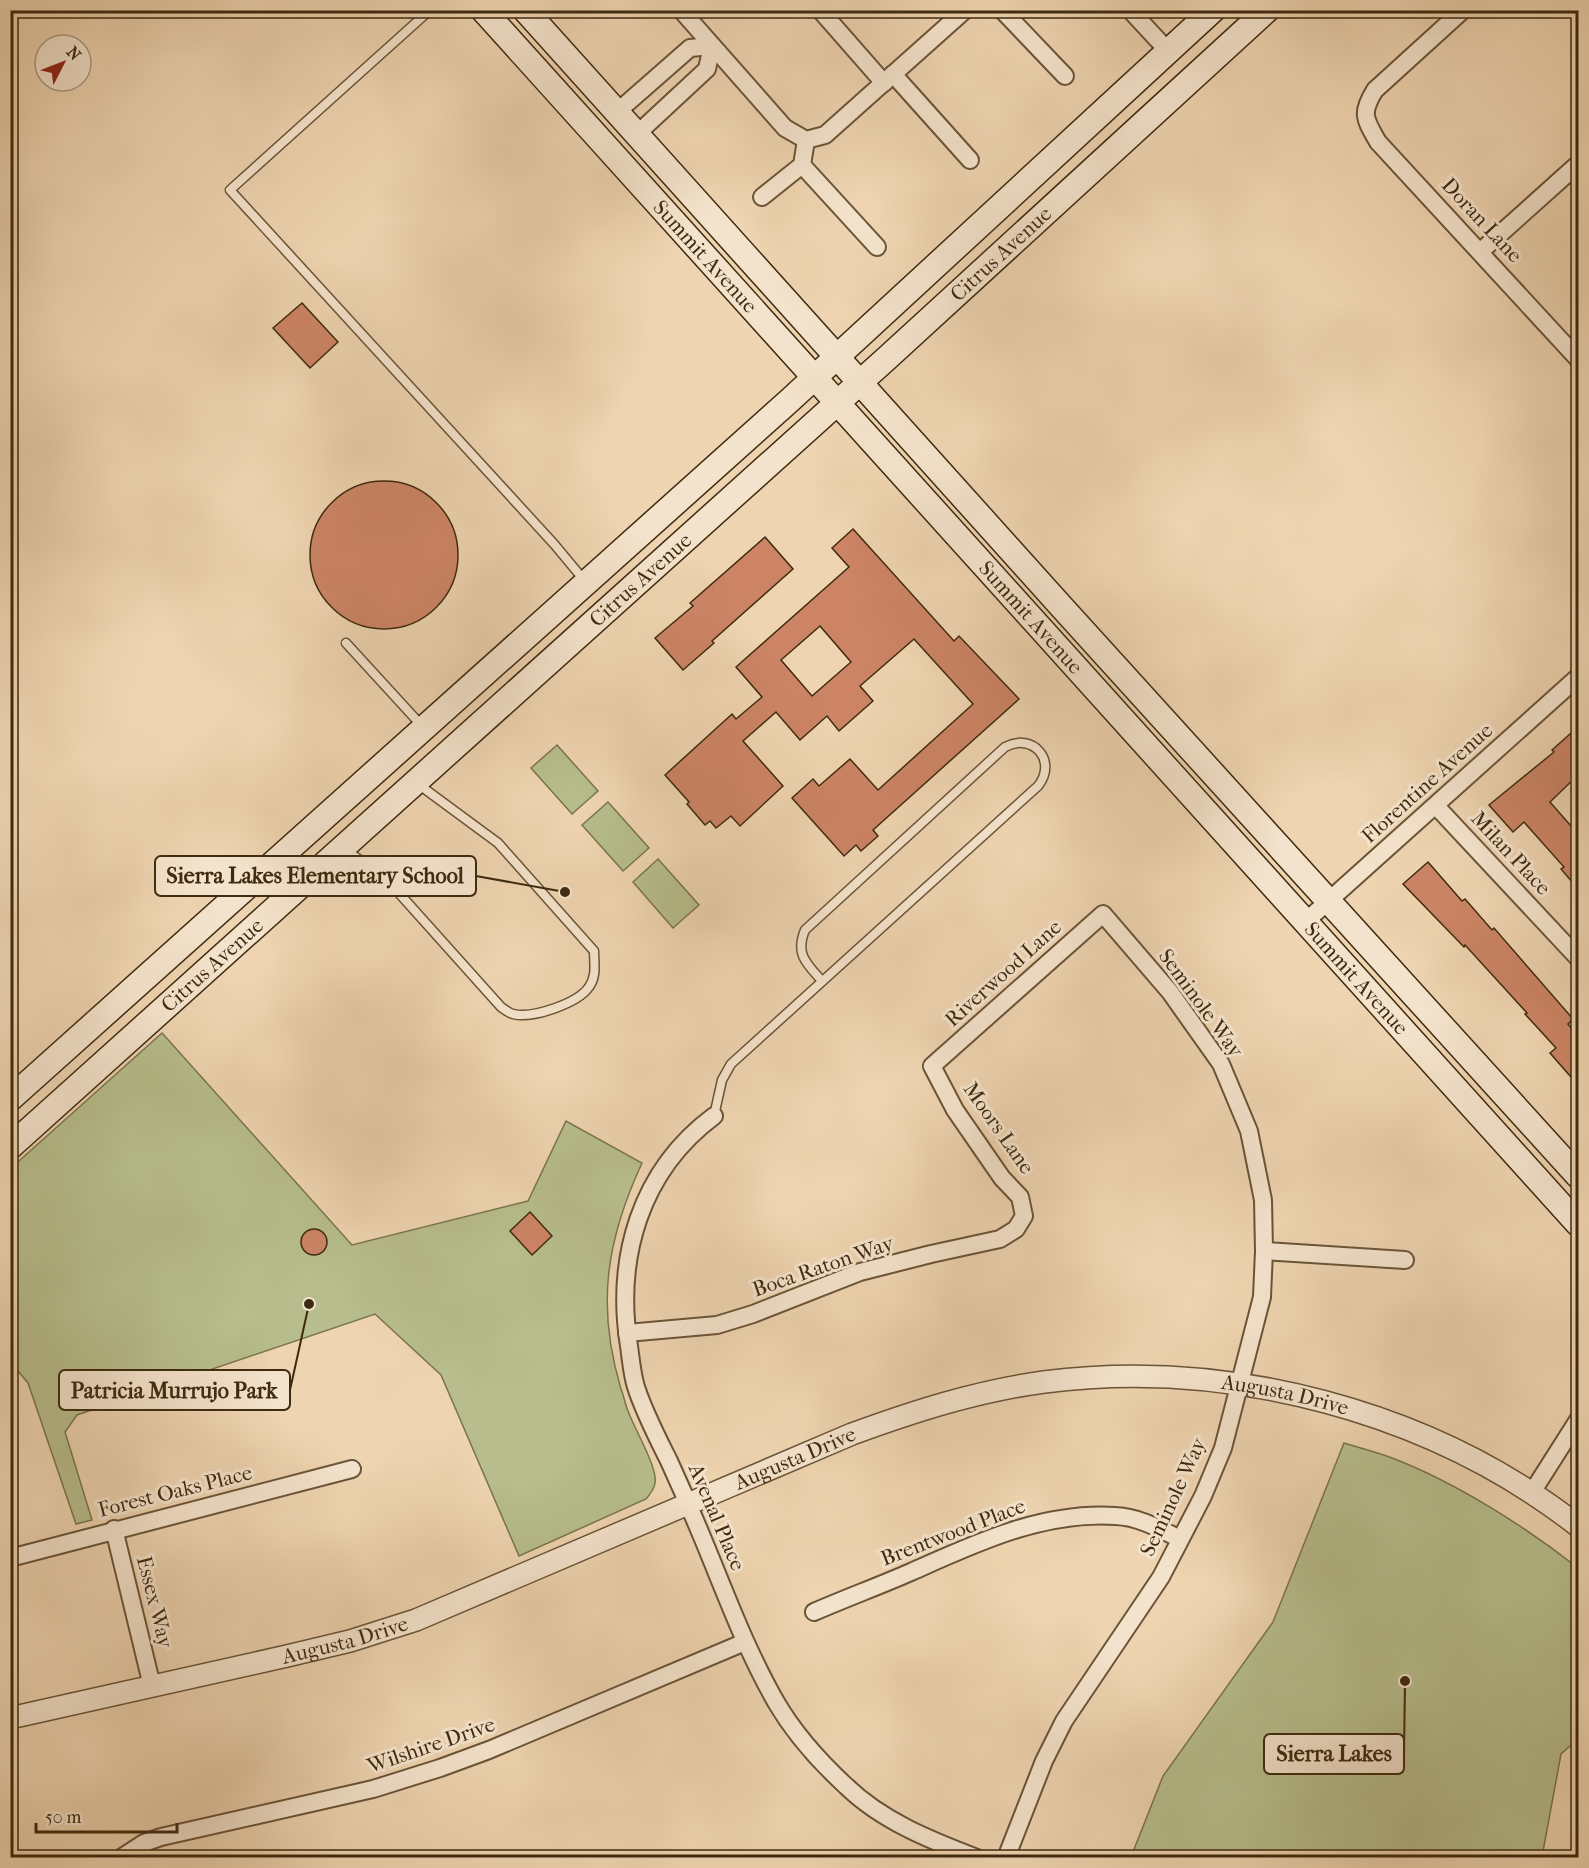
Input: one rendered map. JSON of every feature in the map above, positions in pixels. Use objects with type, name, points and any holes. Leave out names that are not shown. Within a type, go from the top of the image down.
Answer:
[{"type":"main road","name":"Summit Avenue","points":[[483,10],[1578,1224]]},
{"type":"main road","name":"Summit Avenue","points":[[525,10],[1578,1176]]},
{"type":"main road","name":"Citrus Avenue","points":[[10,1099],[813,378],[1213,10]]},
{"type":"main road","name":"Citrus Avenue","points":[[10,1147],[836,403],[1267,10]]},
{"type":"street","points":[[681,10],[785,128],[806,140],[825,135],[965,10]]},
{"type":"street","points":[[819,10],[970,160]]},
{"type":"street","points":[[1002,10],[1065,76]]},
{"type":"street","points":[[1130,10],[1168,51]]},
{"type":"street","name":"Doran Lane","points":[[1463,10],[1375,90],[1366,104],[1366,121],[1378,142],[1481,251],[1578,359]]},
{"type":"street","points":[[617,112],[690,48],[712,46]]},
{"type":"street","points":[[637,134],[708,69],[712,46]]},
{"type":"street","points":[[669,66],[688,87]]},
{"type":"street","points":[[762,197],[802,165],[806,140]]},
{"type":"street","points":[[1481,251],[1578,164]]},
{"type":"street","points":[[802,165],[877,247]]},
{"type":"street","name":"Florentine Avenue","points":[[1305,922],[1578,676]]},
{"type":"street","name":"Milan Place","points":[[1436,806],[1578,958]]},
{"type":"street","name":"Riverwood Lane","points":[[932,1066],[1103,914]]},
{"type":"street","name":"Seminole Way","points":[[1006,1857],[1044,1761],[1064,1720],[1161,1576],[1203,1496],[1223,1448],[1262,1297],[1263,1200],[1249,1131],[1221,1064],[1170,992],[1103,914]]},
{"type":"street","name":"Moors Lane","points":[[932,1066],[955,1110],[1002,1178],[1020,1197],[1024,1216]]},
{"type":"street","name":"Avenal Place","points":[[714,1116],[678,1147],[644,1201],[626,1270],[624,1306],[636,1386],[745,1642],[778,1704],[807,1744],[844,1785],[861,1800],[926,1838],[976,1857]]},
{"type":"street","name":"Boca Raton Way","points":[[627,1333],[717,1324],[753,1314],[860,1272],[1000,1239],[1016,1229],[1024,1216]]},
{"type":"street","points":[[1264,1251],[1405,1260]]},
{"type":"street","name":"Augusta Drive","points":[[10,1718],[350,1641],[416,1620],[852,1434],[916,1410],[979,1394],[1045,1382],[1101,1378],[1182,1378],[1312,1397],[1376,1416],[1431,1438],[1483,1464],[1578,1526]]},
{"type":"street","points":[[1531,1494],[1578,1420]]},
{"type":"street","name":"Forest Oaks Place","points":[[10,1558],[114,1529],[352,1469]]},
{"type":"street","name":"Brentwood Place","points":[[814,1612],[969,1546],[1013,1529],[1040,1522],[1090,1516],[1118,1516],[1148,1523],[1180,1539]]},
{"type":"street","name":"Essex Way","points":[[114,1529],[152,1686]]},
{"type":"street","name":"Wilshire Drive","points":[[121,1857],[144,1843],[161,1837],[373,1789],[440,1768],[489,1750],[745,1642]]},
{"type":"lane","points":[[430,10],[230,190],[554,544],[586,583]]},
{"type":"lane","points":[[346,643],[424,728]]},
{"type":"lane","points":[[714,1116],[722,1080],[730,1064],[822,981],[1038,786],[1045,773],[1045,763],[1040,751],[1023,742],[1005,747],[805,930],[800,948],[802,956],[822,981]]},
{"type":"lane","points":[[342,847],[389,882],[501,1007],[512,1014],[533,1016],[566,1004],[589,988],[595,974],[594,951],[498,843],[414,782]]},
{"type":"green space","points":[[557,745],[598,791],[572,814],[531,768]]},
{"type":"green space","points":[[608,802],[649,848],[623,871],[582,825]]},
{"type":"green space","points":[[658,859],[699,905],[673,928],[633,882]]},
{"type":"green space","points":[[162,1033],[352,1245],[528,1201],[566,1121],[642,1163],[620,1220],[613,1247],[607,1302],[613,1359],[621,1389],[655,1476],[654,1488],[646,1499],[519,1556],[441,1375],[375,1314],[77,1415],[65,1432],[92,1520],[76,1524],[28,1383],[11,1363],[10,1169]]},
{"type":"green space","points":[[1344,1443],[1392,1458],[1465,1493],[1536,1537],[1578,1568],[1578,1739],[1561,1754],[1542,1857],[1131,1857],[1163,1776],[1273,1622]]},
{"type":"building","points":[[302,303],[338,342],[310,368],[273,328]]},
{"type":"building","points":[[384,481],[412,486],[437,502],[453,527],[458,555],[453,583],[437,608],[412,624],[384,629],[356,624],[331,608],[315,583],[310,555],[315,527],[331,502],[356,486]]},
{"type":"building","points":[[853,529],[954,641],[959,636],[1019,699],[873,830],[878,836],[861,851],[856,845],[844,856],[792,798],[813,779],[819,786],[850,759],[878,790],[973,704],[914,639],[860,686],[873,701],[839,731],[827,716],[800,740],[776,712],[743,741],[783,786],[740,826],[731,816],[716,828],[710,821],[705,825],[687,804],[689,802],[665,775],[732,714],[736,719],[762,697],[736,667],[849,567],[832,548]],"holes":[[[820,626],[851,662],[812,696],[781,660]]]},
{"type":"building","points":[[765,537],[793,569],[683,670],[655,638],[693,606],[690,603]]},
{"type":"building","points":[[1578,727],[1578,775],[1550,802],[1578,834],[1578,889],[1561,869],[1564,867],[1524,822],[1513,832],[1489,805],[1554,752],[1552,750]]},
{"type":"building","points":[[1428,862],[1462,901],[1465,899],[1492,930],[1494,928],[1573,1019],[1568,1024],[1578,1036],[1578,1085],[1550,1053],[1556,1048],[1525,1014],[1527,1013],[1465,945],[1464,947],[1403,884]]},
{"type":"building","points":[[530,1212],[552,1236],[532,1255],[510,1231]]},
{"type":"building","points":[[314,1229],[323,1233],[327,1242],[323,1251],[314,1255],[305,1251],[301,1242],[305,1233]]},
{"type":"place","name":"Sierra Lakes Elementary School","points":[[565,892]]},
{"type":"place","name":"Patricia Murrujo Park","points":[[309,1304]]},
{"type":"place","name":"Sierra Lakes","points":[[1405,1681]]}]
